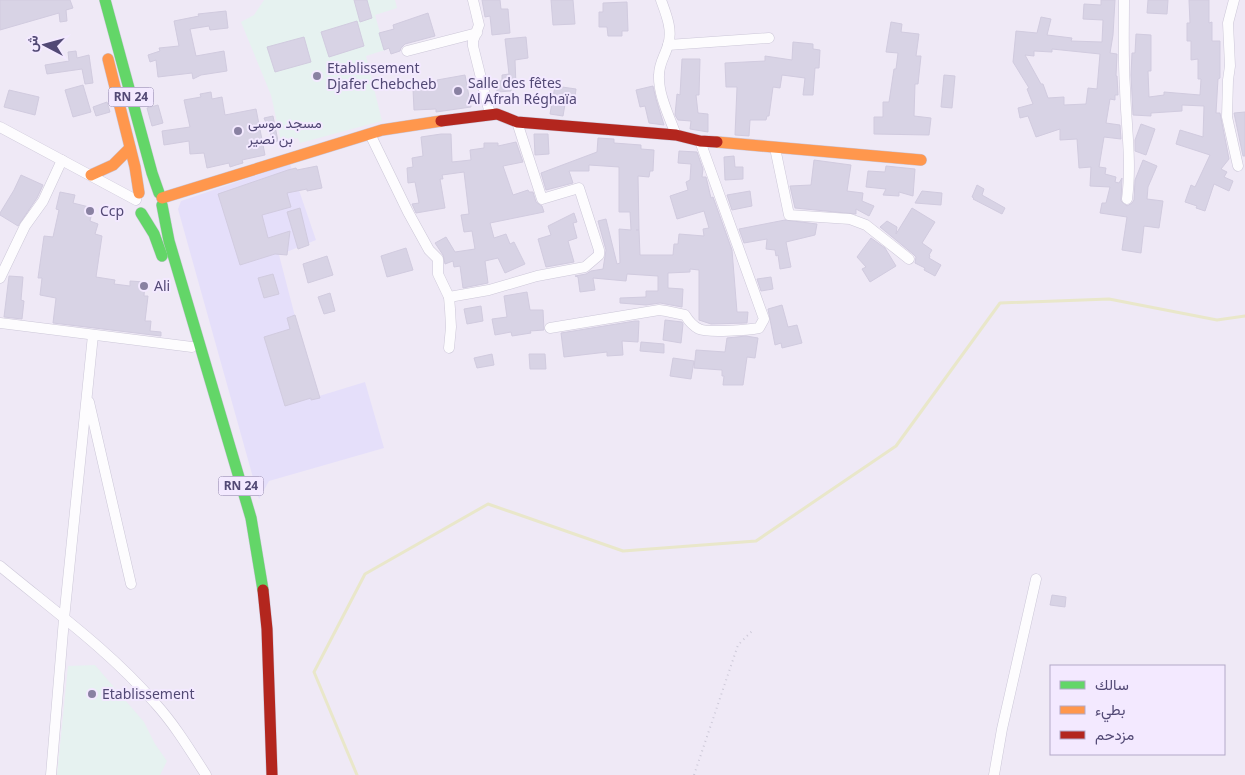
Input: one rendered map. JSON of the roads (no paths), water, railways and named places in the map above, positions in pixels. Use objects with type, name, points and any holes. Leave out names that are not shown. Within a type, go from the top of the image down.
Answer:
[{"type":"main road","name":"RN 24","points":[[105,0],[152,173],[161,199],[169,241],[251,518],[267,628],[269,742],[272,775]]},
{"type":"main road","name":"RN 24","points":[[104,46],[130,148],[138,196]]},
{"type":"main road","points":[[161,199],[382,130],[490,114],[497,114],[517,122],[676,134],[700,141],[920,160]]},
{"type":"main road","points":[[91,176],[113,165],[130,148]]},
{"type":"main road","points":[[147,189],[151,189],[161,199],[158,212],[154,214],[145,215],[136,206],[138,196],[147,189]]},
{"type":"main road","name":"RN 24","points":[[141,213],[157,242],[192,347],[240,521],[248,559],[254,614]]},
{"type":"street","points":[[473,0],[479,25],[473,46],[490,114]]},
{"type":"street","points":[[660,0],[668,20],[670,35],[660,63],[659,76],[662,92],[676,134]]},
{"type":"street","points":[[1124,0],[1125,88],[1129,149],[1129,183],[1126,199]]},
{"type":"street","points":[[1234,0],[1228,23],[1230,66],[1227,117],[1238,166]]},
{"type":"street","points":[[407,51],[477,33]]},
{"type":"street","points":[[668,45],[769,38]]},
{"type":"street","points":[[449,297],[489,290],[537,276],[585,267],[599,255],[579,188],[542,200],[517,122]]},
{"type":"street","points":[[0,127],[91,176],[138,196]]},
{"type":"street","points":[[370,134],[408,212],[429,250],[438,259],[438,274],[449,297],[451,327],[449,348]]},
{"type":"street","points":[[550,328],[666,310],[685,315],[700,330],[759,328],[764,319],[700,141]]},
{"type":"street","points":[[775,148],[788,215],[850,219],[866,225],[909,259]]},
{"type":"street","points":[[0,278],[26,226],[43,201],[62,160]]},
{"type":"street","points":[[0,323],[192,347]]},
{"type":"street","points":[[50,775],[93,335]]},
{"type":"street","points":[[87,394],[131,584]]},
{"type":"street","points":[[0,566],[118,664],[155,703],[187,744],[206,775]]},
{"type":"street","points":[[994,775],[1002,730],[1036,579]]},
{"type":"waterway","points":[[357,775],[314,672],[365,574],[488,504],[623,551],[756,541],[896,446],[1000,303],[1109,299],[1217,320],[1245,316]]},
{"type":"place","name":"Etablissement Djafer Chebcheb","points":[[317,76]]},
{"type":"place","name":"Salle des fêtes Al Afrah Réghaïa","points":[[458,91]]},
{"type":"place","name":"مسجد موسى بن نصير","points":[[238,131]]},
{"type":"place","name":"Ccp","points":[[90,211]]},
{"type":"place","name":"Ali","points":[[144,286]]},
{"type":"place","name":"Etablissement","points":[[92,694]]}]
